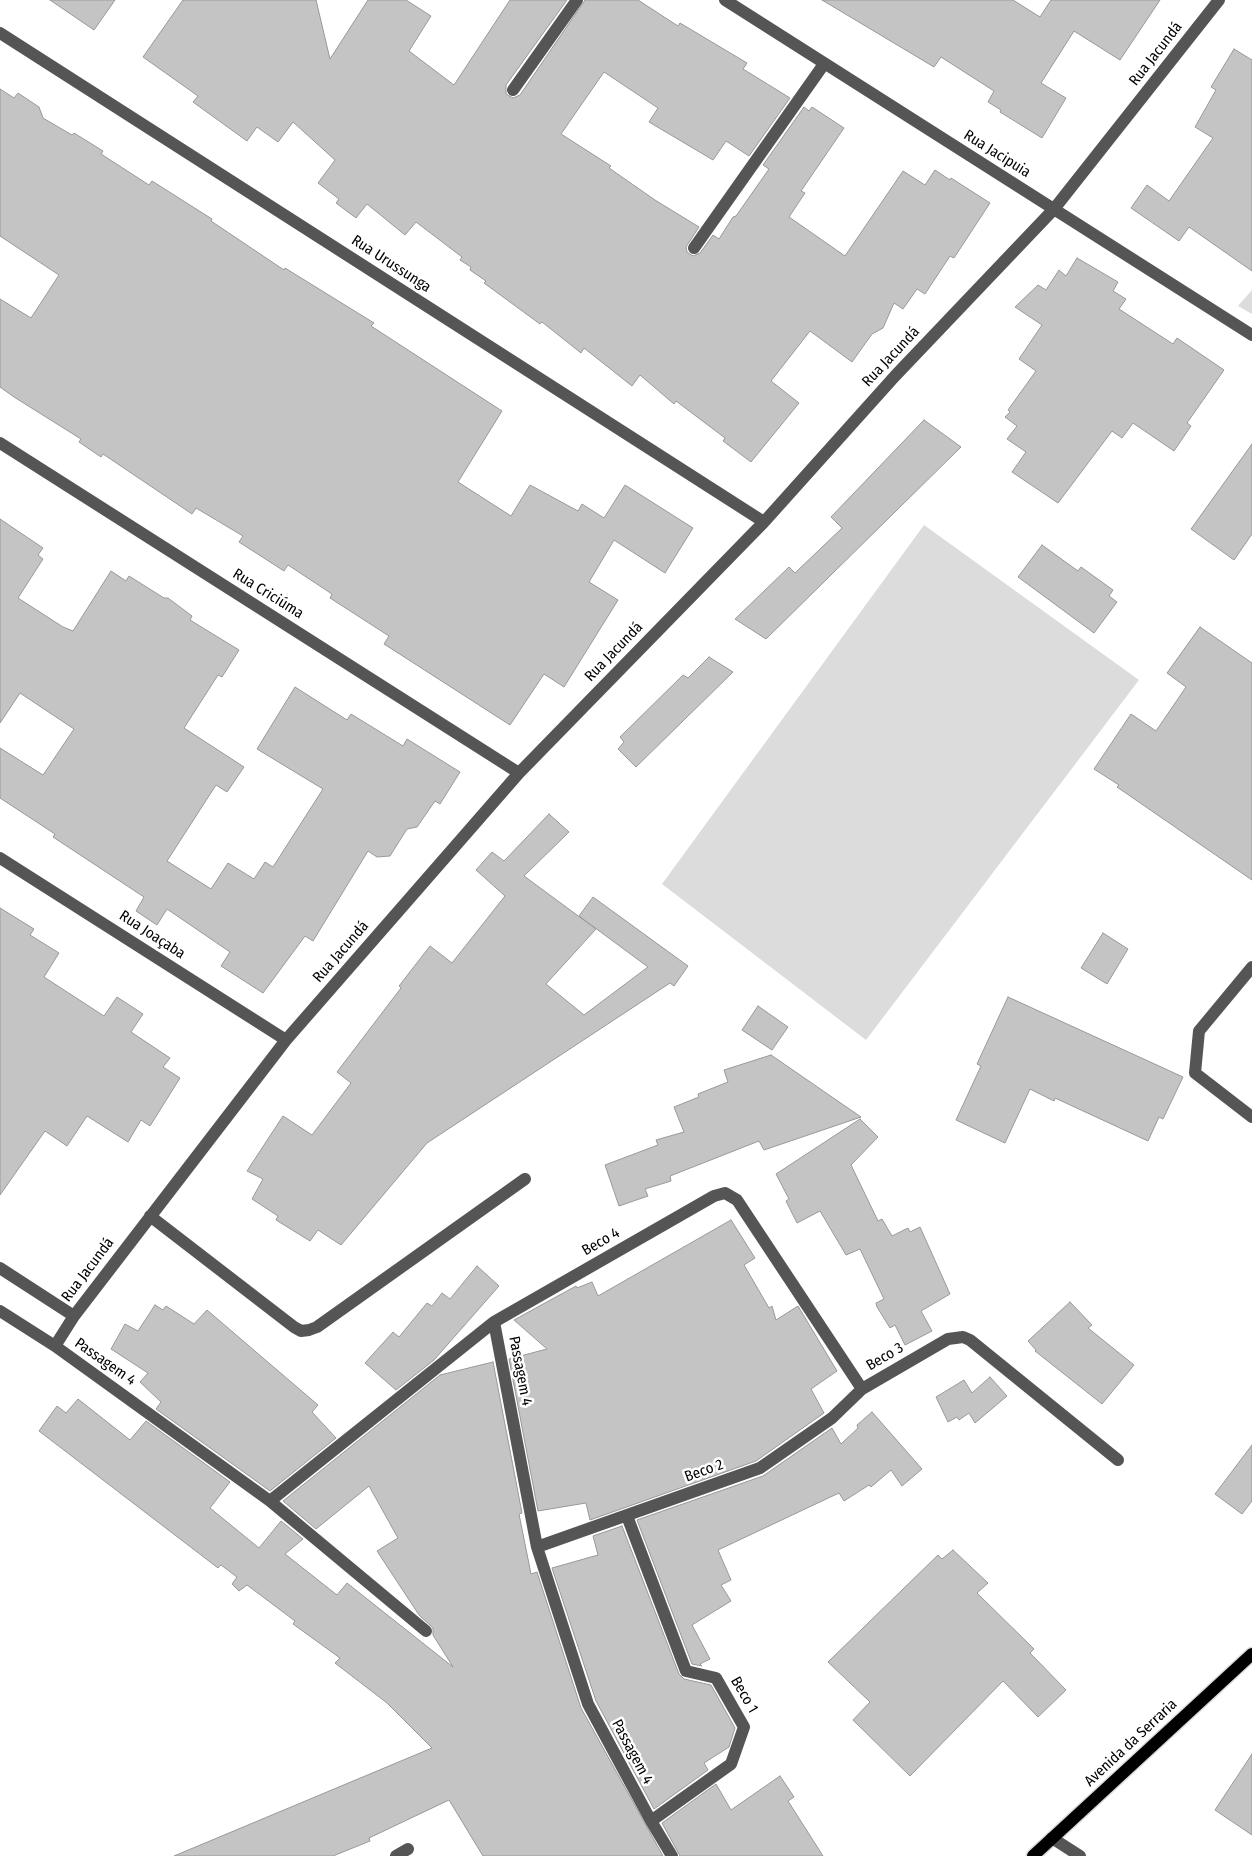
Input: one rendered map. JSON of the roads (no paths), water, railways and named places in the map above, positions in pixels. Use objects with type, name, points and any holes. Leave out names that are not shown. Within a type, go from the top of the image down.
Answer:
[{"type":"main road","name":"Avenida da Serraria","points":[[1033,1856],[1252,1654]]},
{"type":"street","points":[[513,90],[577,0]]},
{"type":"street","name":"Rua Jacipuia","points":[[724,0],[1252,335]]},
{"type":"street","name":"Rua Jacundá","points":[[54,1346],[74,1316],[286,1040],[519,773],[764,522],[894,376],[1054,209],[1220,0]]},
{"type":"street","name":"Rua Urussunga","points":[[0,33],[764,522]]},
{"type":"street","points":[[694,248],[824,64]]},
{"type":"street","name":"Rua Criciúma","points":[[0,443],[519,773]]},
{"type":"street","name":"Rua Joaçaba","points":[[0,858],[286,1040]]},
{"type":"street","points":[[1252,967],[1198,1031],[1195,1072],[1252,1117]]},
{"type":"street","points":[[150,1216],[301,1331],[317,1328],[524,1179]]},
{"type":"street","name":"Beco 4","points":[[494,1322],[714,1196],[726,1193]]},
{"type":"street","name":"Beco 3","points":[[726,1193],[737,1200],[862,1389],[948,1339],[963,1337],[970,1340],[1118,1460]]},
{"type":"street","points":[[0,1268],[74,1316]]},
{"type":"street","name":"Passagem 4","points":[[0,1311],[54,1346],[270,1501],[494,1322],[537,1547],[588,1704],[672,1856]]},
{"type":"street","name":"Beco 2","points":[[537,1547],[760,1468],[832,1418],[862,1389]]},
{"type":"street","points":[[270,1501],[426,1631]]},
{"type":"street","name":"Beco 1","points":[[627,1516],[686,1671],[716,1678],[744,1726],[731,1764],[651,1821]]},
{"type":"street","points":[[1052,1838],[1080,1856]]},
{"type":"street","points":[[396,1856],[408,1850]]}]
